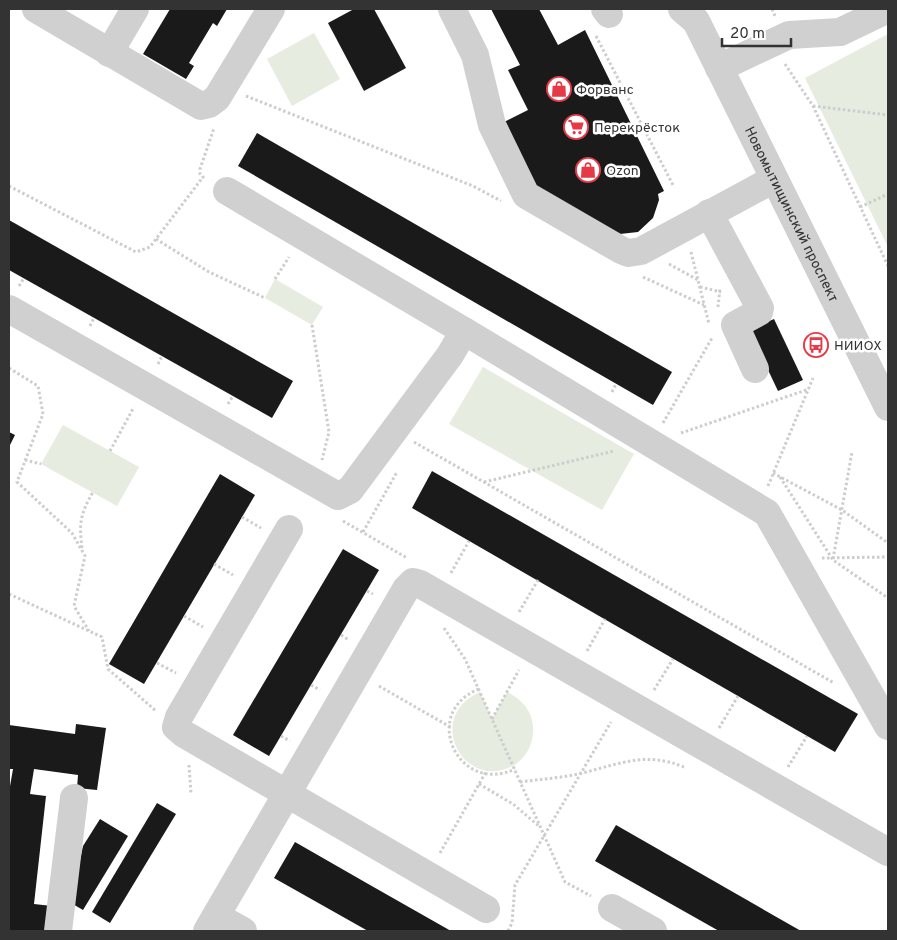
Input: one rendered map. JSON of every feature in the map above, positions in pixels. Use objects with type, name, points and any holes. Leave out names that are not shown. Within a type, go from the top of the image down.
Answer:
[{"type":"street","points":[[110,53],[135,9]]},
{"type":"street","points":[[37,15],[110,53],[197,104],[216,96],[271,9]]},
{"type":"street","points":[[452,9],[475,55],[492,125],[526,195],[628,253],[641,251],[710,206],[774,179]]},
{"type":"street","points":[[719,68],[789,35],[840,32],[888,9]]},
{"type":"street","name":"Новомытищинский проспект","points":[[689,15],[719,68],[888,407]]},
{"type":"street","points":[[227,191],[759,507],[773,521],[888,726]]},
{"type":"street","points":[[710,206],[760,308],[759,312],[735,325],[755,369]]},
{"type":"street","points":[[9,309],[326,490],[342,495],[406,441],[464,331]]},
{"type":"street","points":[[289,529],[184,709],[176,726],[184,734],[486,909]]},
{"type":"street","points":[[243,931],[212,924],[247,842],[286,794],[406,589],[413,582],[439,607],[507,634],[888,852]]},
{"type":"street","points":[[58,931],[74,798]]},
{"type":"street","points":[[612,908],[653,931]]},
{"type":"path","points":[[603,19],[674,187]]},
{"type":"path","points":[[779,41],[780,56],[813,106],[888,266]]},
{"type":"path","points":[[227,191],[203,178],[200,174],[216,122],[216,96],[473,186],[507,205]]},
{"type":"path","points":[[813,106],[888,115]]},
{"type":"path","points":[[9,186],[136,252],[150,247],[203,178]]},
{"type":"path","points":[[860,207],[888,194]]},
{"type":"path","points":[[156,239],[209,272],[265,298]]},
{"type":"path","points":[[689,245],[712,339]]},
{"type":"path","points":[[668,264],[698,280]]},
{"type":"path","points":[[636,274],[704,305]]},
{"type":"path","points":[[717,312],[721,283]]},
{"type":"path","points":[[312,325],[329,432],[326,490],[334,516],[408,559],[413,582]]},
{"type":"path","points":[[651,443],[712,339],[714,330]]},
{"type":"path","points":[[9,368],[38,386],[43,414],[17,482],[72,533],[85,556],[74,606],[89,631]]},
{"type":"path","points":[[759,507],[813,378]]},
{"type":"path","points":[[110,451],[145,387]]},
{"type":"path","points":[[484,482],[651,443],[809,389]]},
{"type":"path","points":[[406,441],[484,482],[837,685]]},
{"type":"path","points":[[833,560],[852,452]]},
{"type":"path","points":[[25,460],[41,464]]},
{"type":"path","points":[[363,532],[400,467]]},
{"type":"path","points":[[773,473],[842,510],[888,543]]},
{"type":"path","points":[[780,478],[833,560],[888,598]]},
{"type":"path","points":[[83,552],[81,518],[83,510],[93,492]]},
{"type":"path","points":[[469,540],[439,607],[479,689],[565,882],[612,908]]},
{"type":"path","points":[[792,554],[833,560],[888,557]]},
{"type":"path","points":[[507,634],[538,580]]},
{"type":"path","points":[[9,594],[102,637],[108,669],[176,726]]},
{"type":"path","points":[[575,673],[605,619]]},
{"type":"path","points":[[492,719],[532,648]]},
{"type":"path","points":[[508,931],[512,923],[514,886],[580,774],[633,706],[673,659]]},
{"type":"path","points":[[357,674],[450,728]]},
{"type":"path","points":[[479,689],[458,703],[451,717],[449,738],[454,752],[470,767],[486,772],[502,774],[515,769]]},
{"type":"path","points":[[707,748],[738,696]]},
{"type":"path","points":[[776,788],[807,736]]},
{"type":"path","points":[[520,782],[580,774],[640,758],[659,758],[691,770]]},
{"type":"path","points":[[428,875],[486,772]]},
{"type":"path","points":[[479,784],[513,804],[542,828]]},
{"type":"shaded area","points":[[314,33],[340,79],[292,106],[267,59]]},
{"type":"shaded area","points":[[888,34],[888,247],[805,78]]},
{"type":"shaded area","points":[[275,279],[323,307],[312,325],[265,298]]},
{"type":"shaded area","points":[[483,367],[634,454],[602,510],[449,424]]},
{"type":"shaded area","points":[[63,425],[139,467],[117,506],[41,464]]},
{"type":"shaded area","points":[[480,692],[492,719],[507,692],[523,703],[532,718],[533,736],[526,754],[516,764],[498,771],[481,769],[467,762],[458,749],[453,734],[454,719],[463,704]]},
{"type":"building","points":[[170,9],[227,9],[217,26],[213,23],[189,63],[194,66],[186,79],[143,54]]},
{"type":"building","points":[[354,9],[374,9],[406,68],[364,91],[328,23]]},
{"type":"building","points":[[491,9],[539,9],[558,45],[585,30],[664,191],[658,194],[659,200],[653,218],[638,232],[620,234],[533,188],[502,123],[528,110],[508,70],[520,65]]},
{"type":"building","points":[[257,133],[672,372],[653,405],[238,166]]},
{"type":"building","points":[[9,220],[293,381],[272,418],[9,270]]},
{"type":"building","points":[[774,319],[803,380],[778,391],[749,330]]},
{"type":"building","points":[[9,432],[15,435],[9,447]]},
{"type":"building","points":[[432,471],[858,714],[835,752],[412,508]]},
{"type":"building","points":[[220,474],[255,495],[144,684],[109,664]]},
{"type":"building","points":[[343,549],[379,570],[269,756],[233,735]]},
{"type":"building","points":[[76,724],[106,728],[97,790],[77,788],[78,775],[34,769],[30,794],[46,796],[34,904],[52,906],[50,931],[9,931],[9,792],[13,769],[9,769],[9,725],[75,734]]},
{"type":"building","points":[[157,803],[176,814],[110,923],[92,912]]},
{"type":"building","points":[[100,819],[128,836],[83,910],[71,903],[83,846]]},
{"type":"building","points":[[616,825],[801,931],[719,931],[595,861]]},
{"type":"building","points":[[295,842],[451,931],[368,931],[274,878]]},
{"type":"place","name":"Форванс","points":[[559,89]]},
{"type":"place","name":"Перекрёсток","points":[[576,127]]},
{"type":"place","name":"Ozon","points":[[588,170]]},
{"type":"place","name":"НИИОХ","points":[[816,345]]}]
